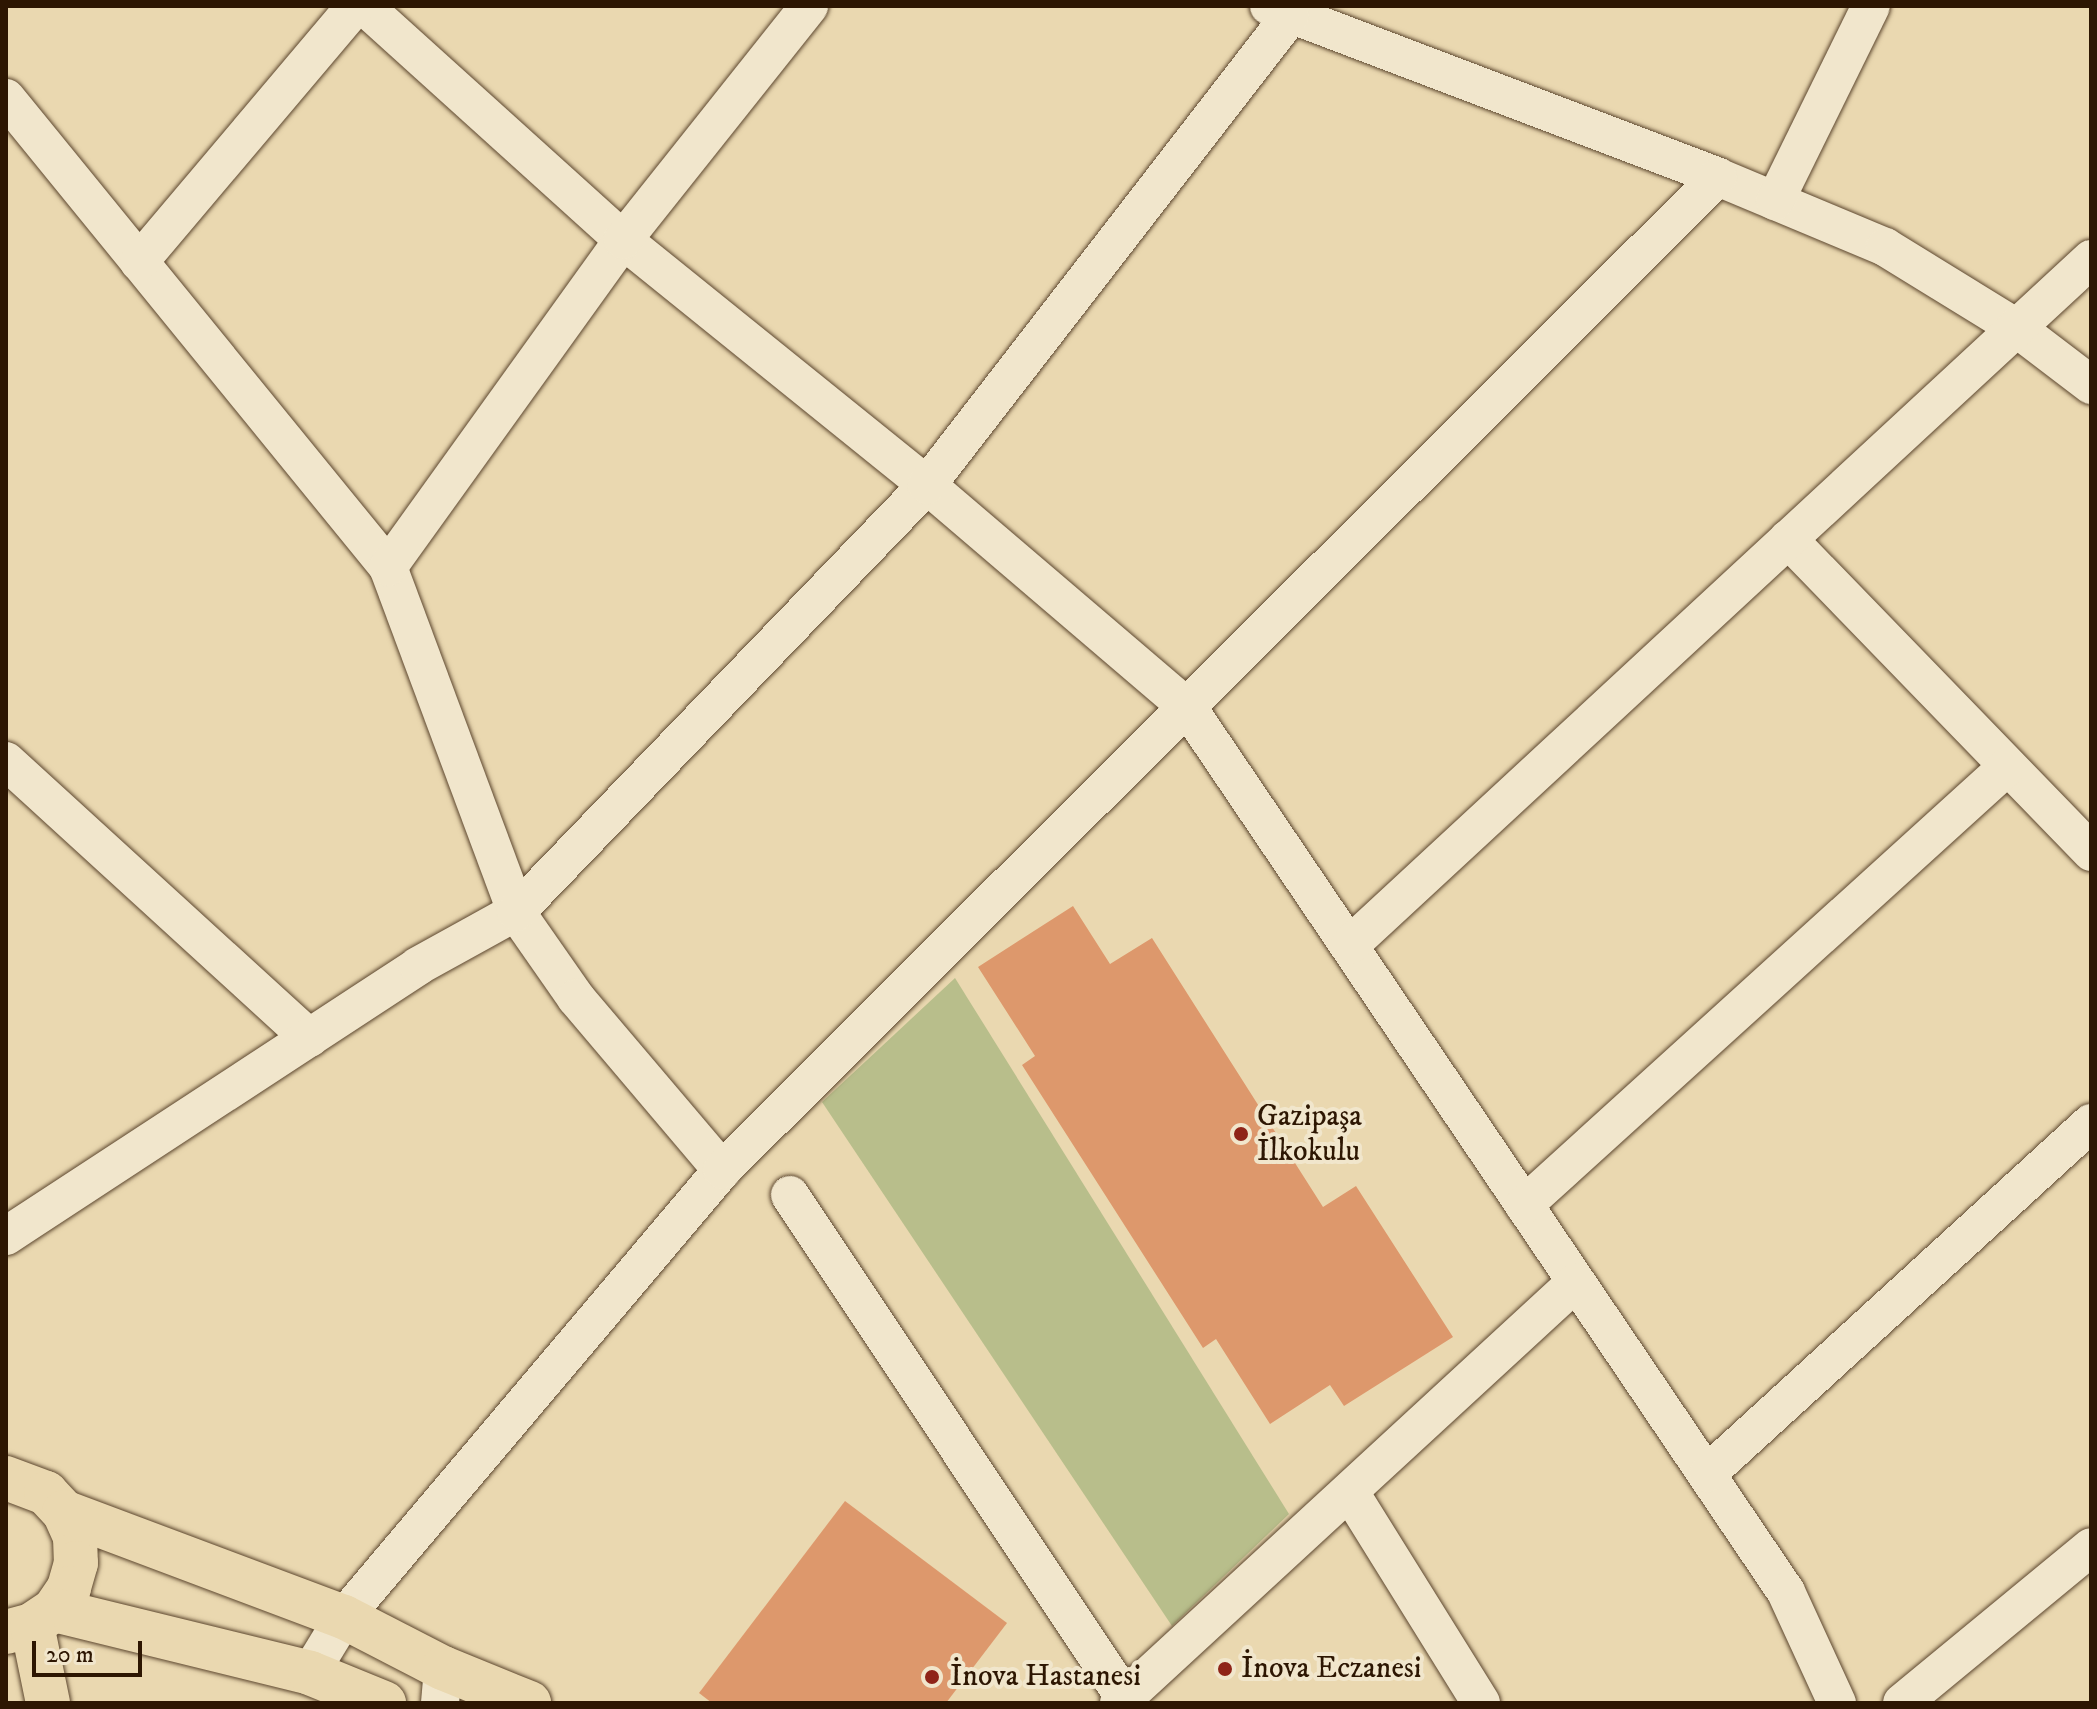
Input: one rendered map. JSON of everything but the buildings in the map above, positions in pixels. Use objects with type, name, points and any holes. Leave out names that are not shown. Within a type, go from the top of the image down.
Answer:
[{"type":"main road","points":[[6,1478],[46,1493],[64,1512],[75,1537],[76,1563],[69,1588],[31,1622]]},
{"type":"main road","points":[[64,1512],[344,1617],[442,1686],[529,1703]]},
{"type":"main road","points":[[31,1622],[310,1673],[384,1703]]},
{"type":"main road","points":[[31,1622],[48,1703]]},
{"type":"street","points":[[139,262],[355,6]]},
{"type":"street","points":[[364,6],[623,240],[927,485],[1188,708],[1786,1592],[1837,1703]]},
{"type":"street","points":[[388,567],[623,240],[809,6]]},
{"type":"street","points":[[1775,201],[1871,6]]},
{"type":"street","points":[[6,1236],[418,966],[516,912],[927,485],[1279,11],[1718,177],[1885,247],[2015,327],[2091,385]]},
{"type":"street","points":[[6,98],[388,567],[516,912],[576,998],[722,1170]]},
{"type":"street","points":[[310,1673],[344,1617],[722,1170],[1718,177]]},
{"type":"street","points":[[1350,945],[2091,259]]},
{"type":"street","points":[[1788,539],[2091,852]]},
{"type":"street","points":[[6,761],[309,1038]]},
{"type":"street","points":[[1524,1205],[2008,766]]},
{"type":"street","points":[[1708,1473],[2091,1123]]},
{"type":"street","points":[[790,1195],[1124,1701],[1351,1494],[1576,1282]]},
{"type":"street","points":[[1351,1494],[1481,1703]]},
{"type":"street","points":[[1902,1703],[2091,1547]]},
{"type":"green space","points":[[955,978],[1289,1514],[1172,1626],[822,1102]]},
{"type":"place","name":"Gazipaşa İlkokulu","points":[[1241,1134]]},
{"type":"place","name":"İnova Eczanesi","points":[[1225,1669]]},
{"type":"place","name":"İnova Hastanesi","points":[[932,1677]]}]
